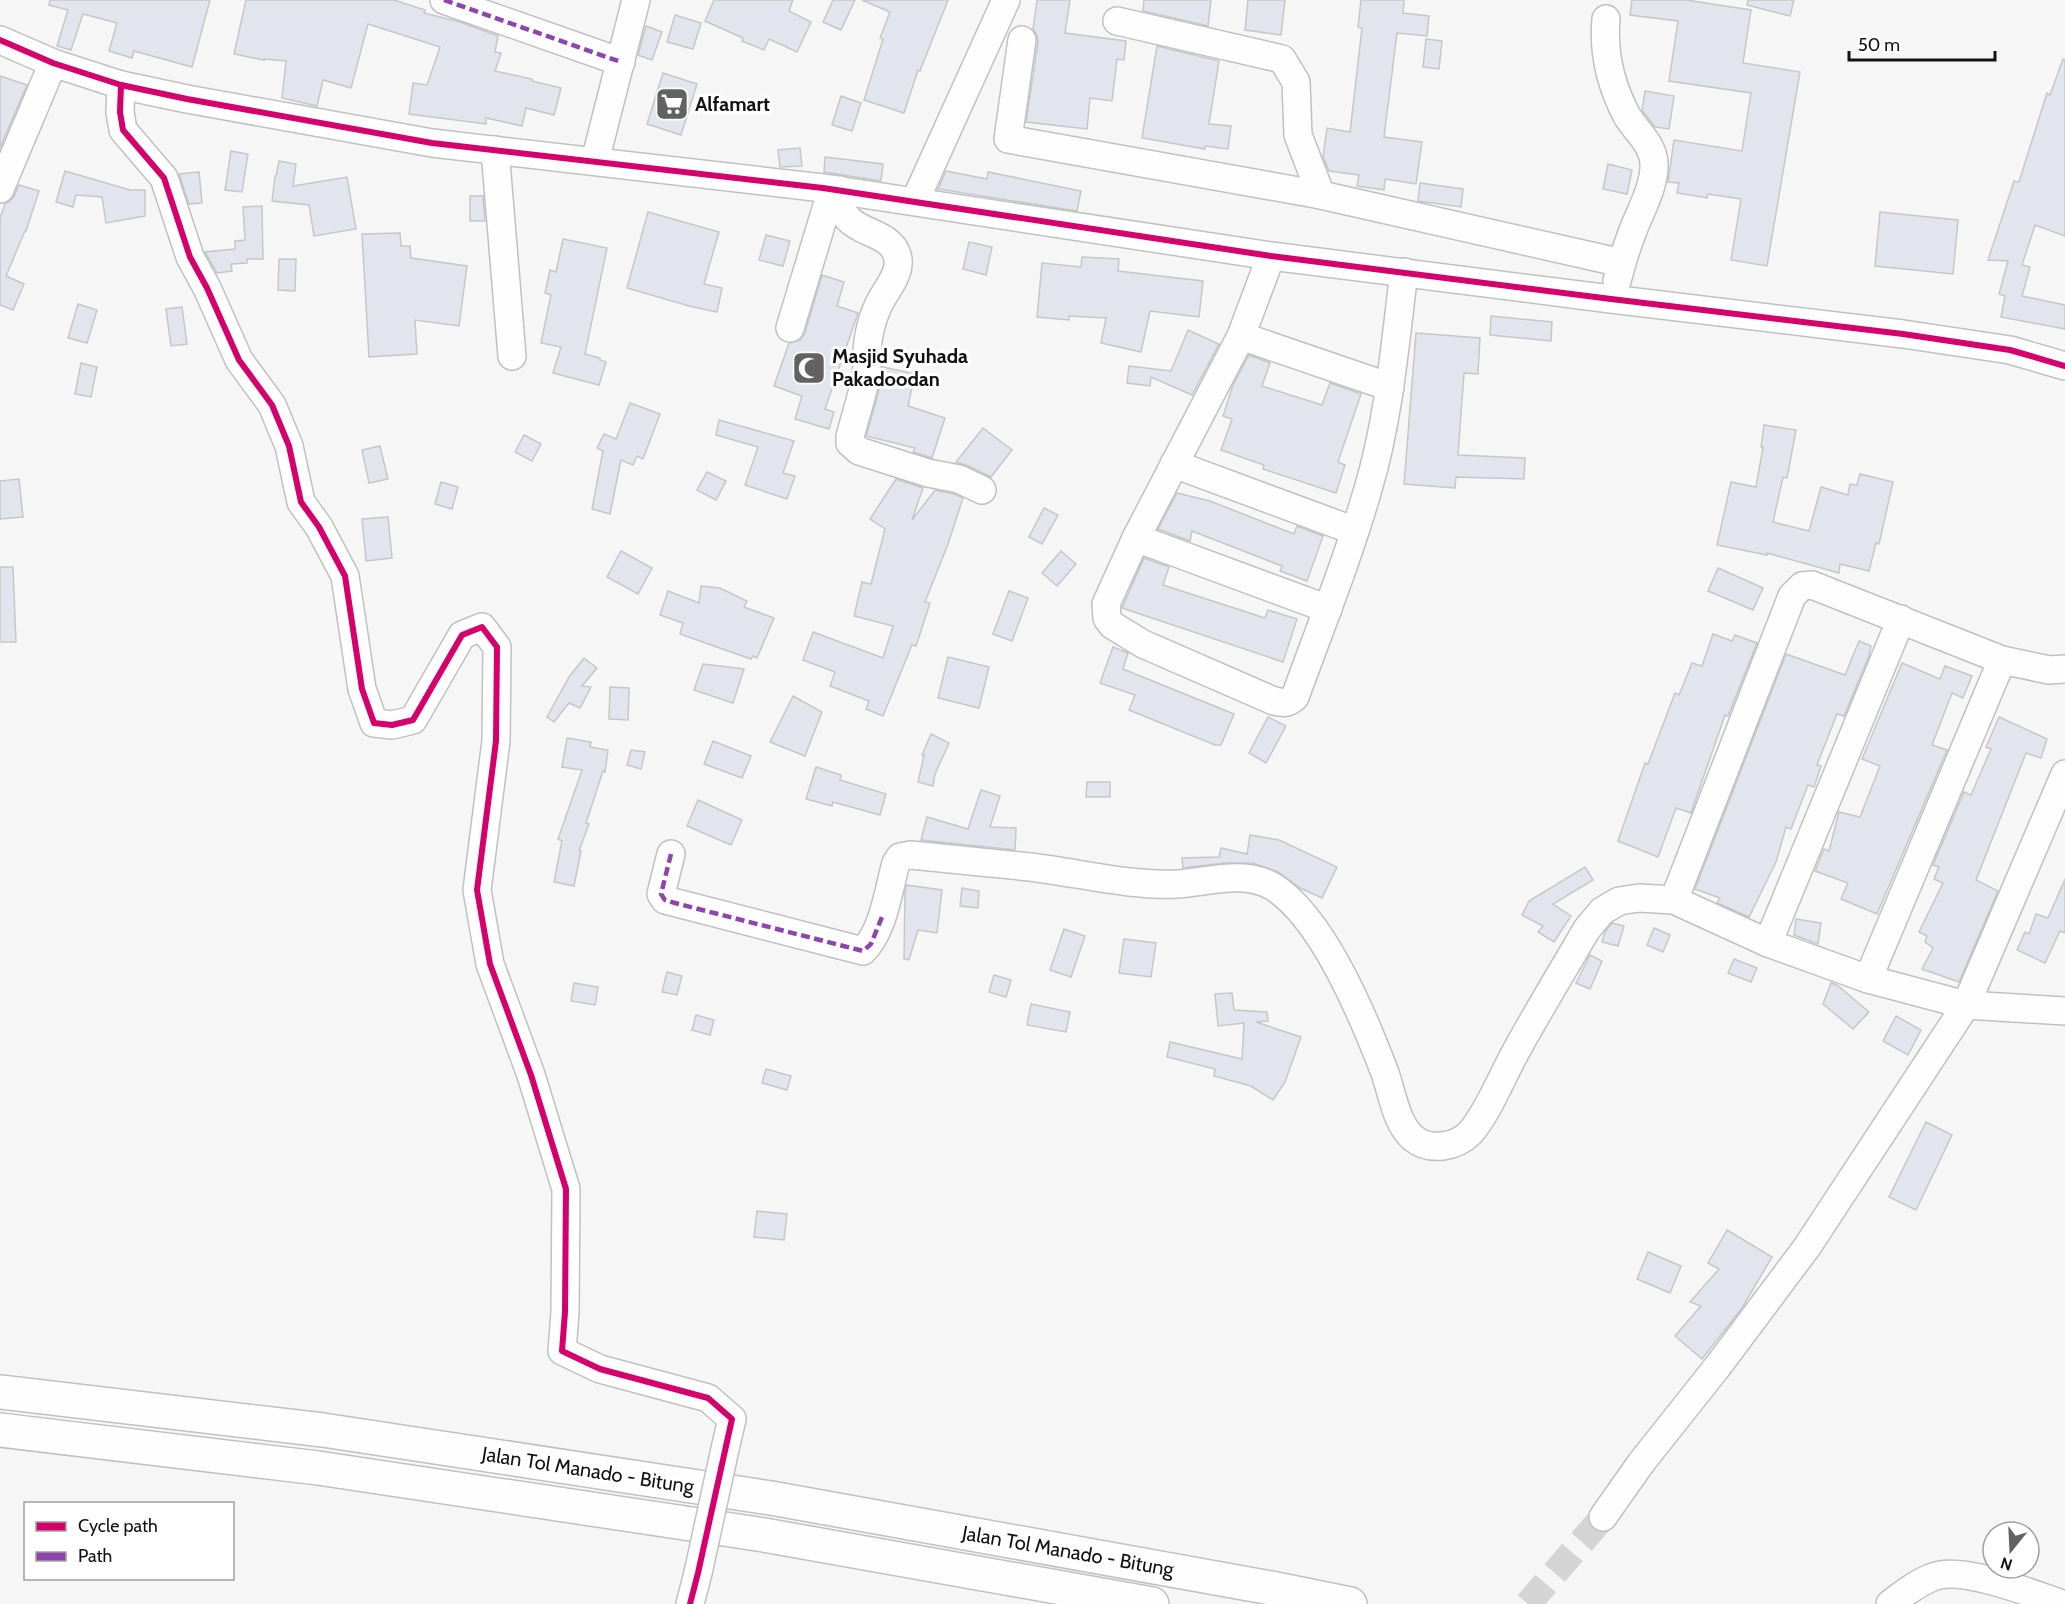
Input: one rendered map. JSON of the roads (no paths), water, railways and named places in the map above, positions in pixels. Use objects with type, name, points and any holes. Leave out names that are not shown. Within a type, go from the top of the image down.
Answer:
[{"type":"highway","name":"Jalan Tol Manado - Bitung","points":[[0,1392],[323,1430],[771,1498],[1350,1604]]},
{"type":"highway","name":"Jalan Tol Manado - Bitung","points":[[0,1430],[318,1468],[741,1531],[1152,1604]]},
{"type":"street","points":[[444,0],[621,62]]},
{"type":"street","points":[[595,160],[636,0]]},
{"type":"street","points":[[915,201],[1006,0]]},
{"type":"street","points":[[1606,19],[1604,38],[1615,89],[1628,117],[1648,145],[1654,162],[1651,184],[1611,300]]},
{"type":"street","points":[[1117,21],[1282,59],[1296,82],[1298,135],[1321,195]]},
{"type":"street","points":[[0,40],[53,63],[121,85],[432,143],[836,189],[1271,256],[1611,300],[1903,334],[2010,350],[2065,366]]},
{"type":"street","points":[[1022,40],[1008,139],[1321,195],[1622,263]]},
{"type":"street","points":[[0,189],[53,63]]},
{"type":"street","points":[[121,85],[120,112],[123,130],[164,178],[190,257],[207,288],[239,360],[272,405],[289,446],[301,502],[319,527],[345,576],[362,689],[374,723],[392,725],[413,720],[462,635],[482,627],[497,646],[496,741],[477,890],[490,964],[531,1075],[566,1190],[565,1312],[562,1351],[600,1369],[708,1398],[732,1419],[690,1604]]},
{"type":"street","points":[[495,150],[512,356]]},
{"type":"street","points":[[790,328],[836,189]]},
{"type":"street","points":[[836,189],[839,202],[849,220],[892,247],[897,254],[897,271],[878,305],[868,340],[866,374],[850,443],[860,451],[928,473],[959,479],[982,490]]},
{"type":"street","points":[[1271,256],[1241,336],[1136,538],[1106,604],[1107,618],[1112,625],[1143,644],[1284,704],[1291,702],[1295,697],[1328,609],[1369,487],[1390,387],[1404,272]]},
{"type":"street","points":[[1241,336],[1390,387]]},
{"type":"street","points":[[1174,464],[1355,531]]},
{"type":"street","points":[[1136,538],[1328,609]]},
{"type":"street","points":[[1674,900],[1792,596],[1802,586],[1812,585],[2002,660],[2049,670],[2065,669]]},
{"type":"street","points":[[1768,943],[1900,619]]},
{"type":"street","points":[[1868,979],[2002,660]]},
{"type":"street","points":[[1603,1516],[1807,1247],[1966,1005],[2065,774]]},
{"type":"street","points":[[671,854],[661,894],[665,900],[863,951],[871,944],[878,926],[896,863],[900,857],[911,855],[1030,867],[1138,884],[1179,884],[1234,878],[1269,885],[1282,893],[1299,912],[1320,937],[1334,959],[1384,1072],[1403,1124],[1414,1139],[1444,1147],[1462,1139],[1477,1124],[1587,929],[1602,911],[1619,901],[1639,898],[1674,900],[1768,943],[1868,979],[1966,1005],[2065,1011]]},
{"type":"street","points":[[1890,1604],[1907,1591],[1935,1576],[1965,1575],[2062,1604]]},
{"type":"tunnel","points":[[1528,1604],[1603,1517]]},
{"type":"place","name":"Alfamart","points":[[672,104]]},
{"type":"place","name":"Masjid Syuhada Pakadoodan","points":[[809,368]]}]
